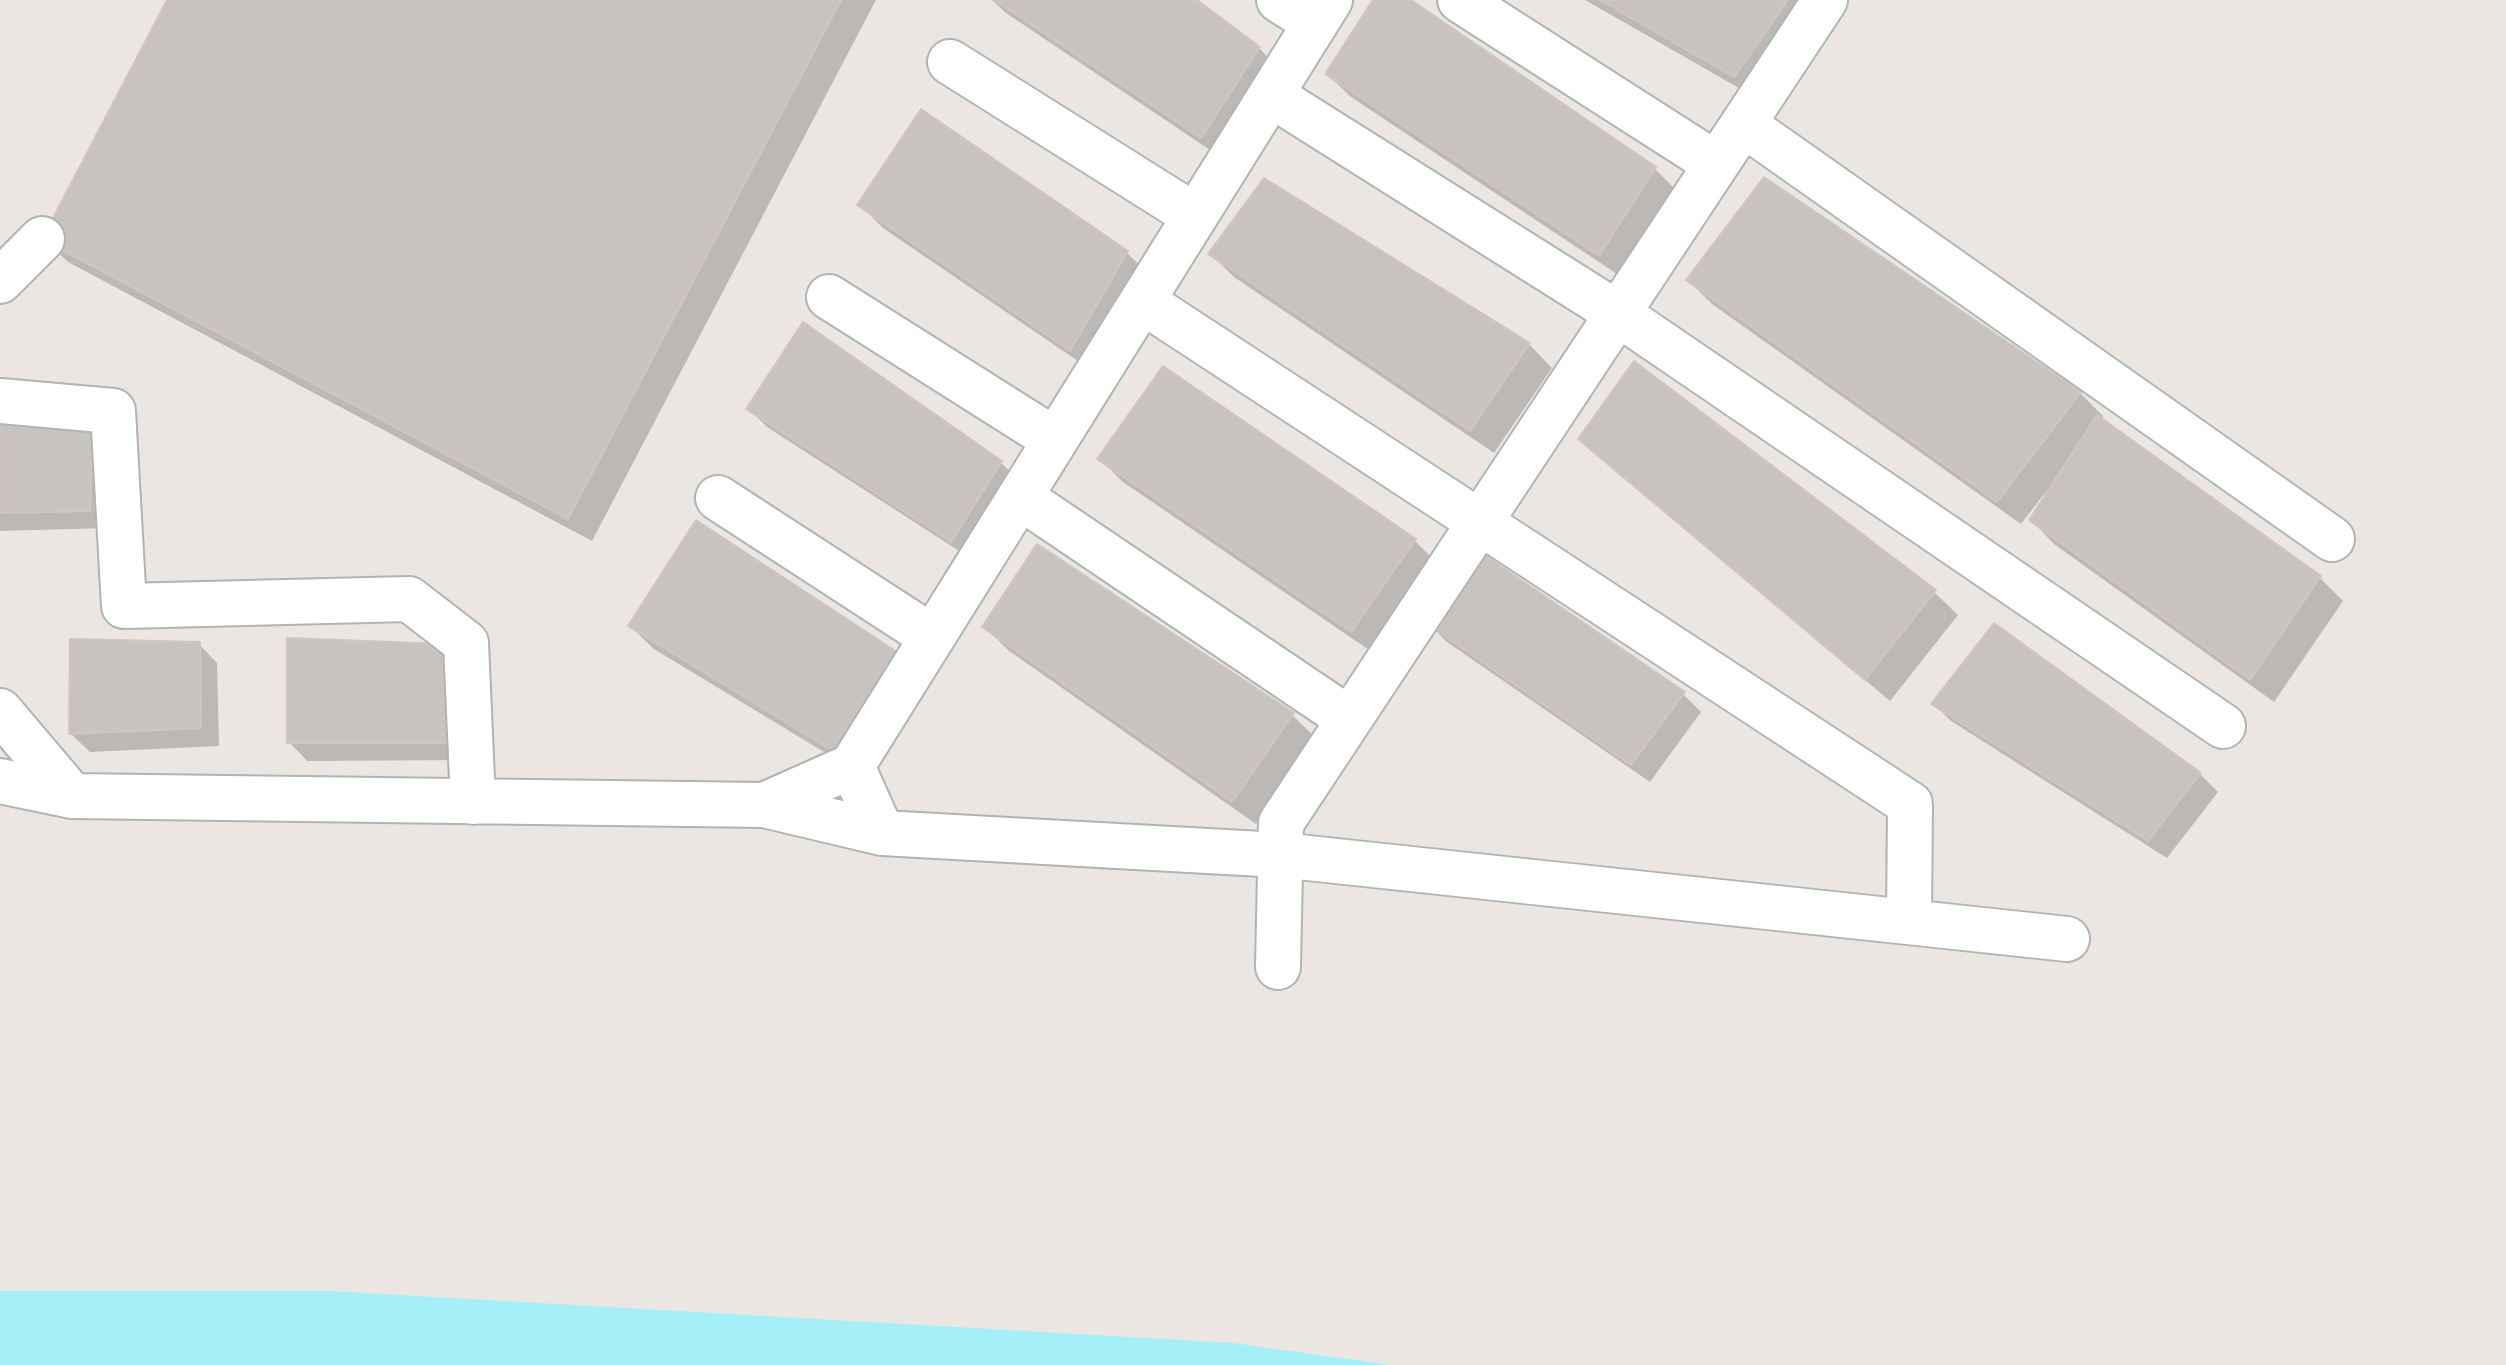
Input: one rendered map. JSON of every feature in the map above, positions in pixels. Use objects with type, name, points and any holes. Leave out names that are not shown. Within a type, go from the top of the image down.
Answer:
[{"type":"street","points":[[764,805],[852,766],[1323,12],[1279,0]]},
{"type":"street","points":[[1460,0],[1716,164]]},
{"type":"street","points":[[1278,967],[1281,823],[1825,0]]},
{"type":"street","points":[[950,62],[1195,216]]},
{"type":"street","points":[[1271,95],[1617,313],[2223,726]]},
{"type":"street","points":[[1743,124],[2332,539]]},
{"type":"street","points":[[0,281],[42,239]]},
{"type":"street","points":[[829,297],[1055,440]]},
{"type":"street","points":[[1142,301],[1910,804],[1909,922]]},
{"type":"street","points":[[0,401],[113,411],[124,606],[409,599],[466,643],[473,802]]},
{"type":"street","points":[[1020,497],[1349,719]]},
{"type":"street","points":[[718,498],[932,637]]},
{"type":"street","points":[[0,711],[72,796]]},
{"type":"street","points":[[852,766],[882,833]]},
{"type":"street","points":[[0,781],[72,796],[764,805],[882,833],[1280,855],[2067,939]]},
{"type":"water","points":[[0,1291],[331,1291],[1233,1343],[1391,1365],[0,1365]]},
{"type":"building","points":[[167,0],[841,0],[568,519],[42,239]]},
{"type":"building","points":[[994,0],[1197,0],[1260,47],[1201,138]]},
{"type":"building","points":[[1373,0],[1411,0],[1656,167],[1599,256],[1325,74]]},
{"type":"building","points":[[1600,0],[1788,0],[1734,77]]},
{"type":"building","points":[[921,109],[1128,251],[1070,351],[857,205]]},
{"type":"building","points":[[1764,177],[2081,392],[1997,502],[1686,280]]},
{"type":"building","points":[[1264,178],[1530,343],[1470,431],[1208,254]]},
{"type":"building","points":[[803,322],[1002,461],[951,542],[746,409]]},
{"type":"building","points":[[1634,361],[1936,590],[1865,680],[1578,439]]},
{"type":"building","points":[[1163,366],[1416,539],[1351,632],[1097,459]]},
{"type":"building","points":[[2097,415],[2321,576],[2250,680],[2029,520]]},
{"type":"building","points":[[0,422],[93,427],[90,511],[0,513]]},
{"type":"building","points":[[696,520],[897,652],[838,754],[628,626]]},
{"type":"building","points":[[1037,544],[1294,713],[1232,802],[982,627]]},
{"type":"building","points":[[1483,554],[1685,692],[1631,765],[1427,624]]},
{"type":"building","points":[[1994,623],[2201,773],[2148,841],[1931,704]]},
{"type":"building","points":[[287,638],[445,644],[450,743],[287,743]]},
{"type":"building","points":[[70,639],[200,642],[201,728],[69,734]]}]
